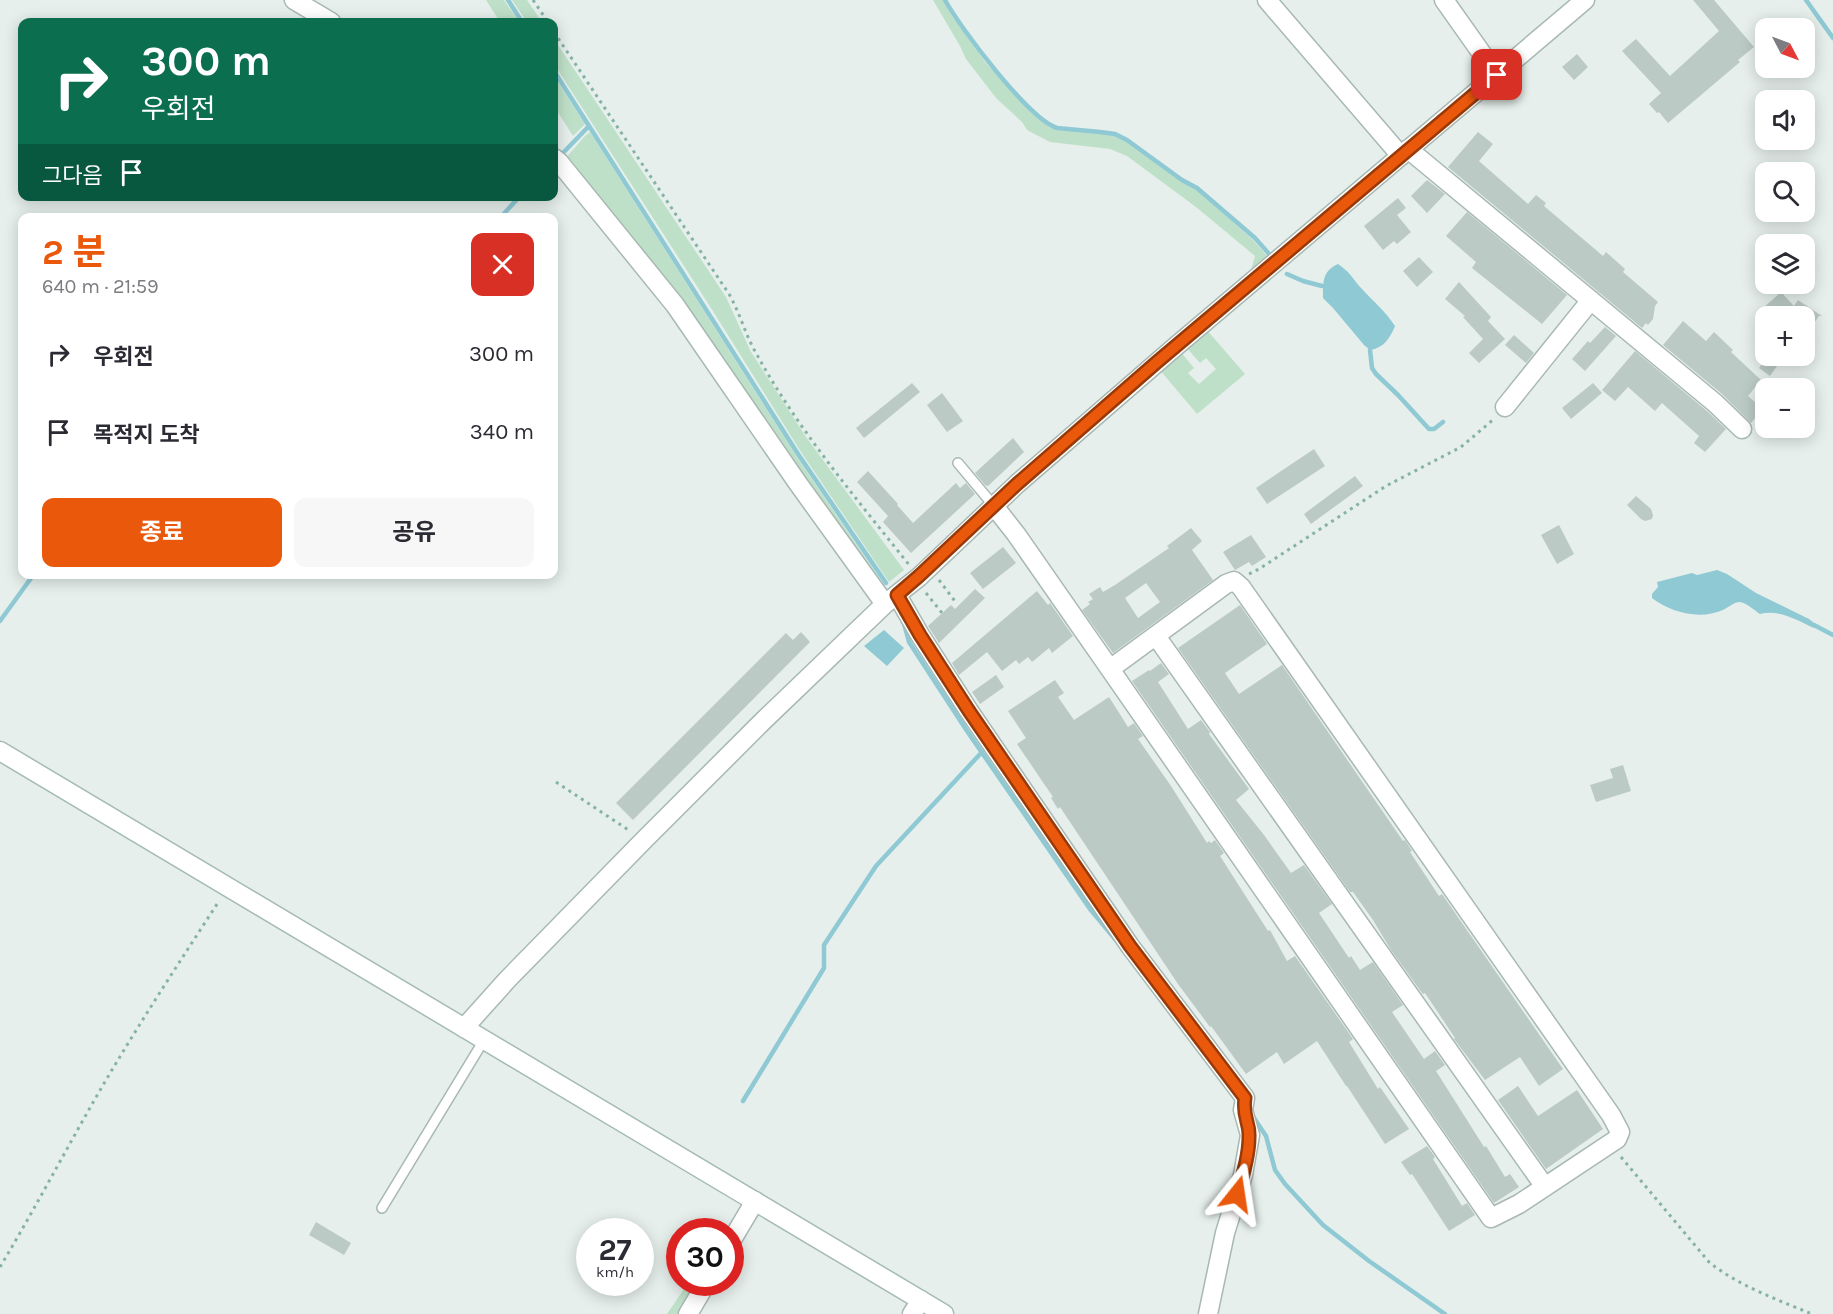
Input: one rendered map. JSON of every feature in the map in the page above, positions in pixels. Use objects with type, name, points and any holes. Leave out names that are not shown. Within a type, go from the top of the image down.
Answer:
[{"type":"street","points":[[294,0],[324,18]]},
{"type":"street","points":[[1267,0],[1405,153],[1591,300],[1715,403],[1742,429]]},
{"type":"street","points":[[1444,0],[1497,75]]},
{"type":"street","points":[[464,1028],[507,980],[764,721],[1017,484],[1166,354],[1585,0]]},
{"type":"street","points":[[558,161],[675,305],[797,482],[920,635],[969,711],[1123,936],[1245,1098],[1243,1110],[1250,1135],[1243,1175],[1225,1233],[1208,1314]]},
{"type":"street","points":[[1505,407],[1591,300]]},
{"type":"street","points":[[994,506],[1016,534],[1491,1218],[1519,1204],[1617,1139],[1620,1132],[1611,1115],[1241,587],[1234,581],[1226,584],[1110,669]]},
{"type":"street","points":[[1156,636],[1545,1187]]},
{"type":"street","points":[[0,751],[755,1201],[916,1307],[944,1314]]},
{"type":"street","points":[[744,1219],[755,1201]]},
{"type":"street","points":[[688,1314],[699,1296]]},
{"type":"lane","points":[[958,463],[994,506]]},
{"type":"lane","points":[[382,1208],[484,1040]]},
{"type":"path","points":[[533,0],[545,18]]},
{"type":"path","points":[[558,38],[729,294],[755,352],[808,435],[921,575],[942,613]]},
{"type":"path","points":[[1234,581],[1259,569],[1386,486],[1461,447],[1505,407]]},
{"type":"path","points":[[921,575],[957,604]]},
{"type":"path","points":[[556,782],[644,840]]},
{"type":"path","points":[[0,1267],[136,1030],[228,887]]},
{"type":"path","points":[[1610,1144],[1709,1262],[1762,1293],[1812,1314]]},
{"type":"green space","points":[[486,0],[504,0],[516,18],[497,18]]},
{"type":"green space","points":[[512,0],[527,0],[539,18],[524,18]]},
{"type":"green space","points":[[933,0],[943,0],[986,63],[1049,127],[1058,130],[1099,133],[1126,141],[1197,190],[1253,240],[1268,257],[1251,270],[1255,256],[1196,207],[1127,156],[1110,149],[1050,142],[1027,130],[1022,122],[996,98],[966,59]]},
{"type":"green space","points":[[558,45],[726,297],[751,352],[806,437],[904,570],[889,582],[801,452],[558,70]]},
{"type":"green space","points":[[558,82],[585,124],[573,136],[558,112]]},
{"type":"green space","points":[[590,132],[797,457],[884,585],[880,588],[564,160]]},
{"type":"green space","points":[[1206,329],[1245,374],[1197,414],[1159,369],[1180,351],[1194,368],[1188,373],[1199,384],[1216,369],[1206,358],[1200,363],[1186,347]]},
{"type":"green space","points":[[679,1296],[691,1296],[681,1314],[667,1314]]},
{"type":"water","points":[[1338,264],[1384,311],[1395,326],[1383,345],[1370,350],[1323,298],[1326,274]]},
{"type":"water","points":[[1717,570],[1756,593],[1809,619],[1814,623],[1814,628],[1781,614],[1760,614],[1740,602],[1714,613],[1696,615],[1668,608],[1652,598],[1652,594],[1658,587],[1657,582],[1692,573],[1697,575]]},
{"type":"water","points":[[884,630],[904,648],[887,666],[864,646]]},
{"type":"building","points":[[1693,0],[1714,0],[1754,47],[1738,60],[1740,62],[1668,123],[1649,104],[1661,93],[1622,51],[1636,39],[1670,76],[1719,31]]},
{"type":"building","points":[[1577,54],[1588,67],[1574,80],[1562,67]]},
{"type":"building","points":[[1478,132],[1493,144],[1479,161],[1528,204],[1536,195],[1546,203],[1544,206],[1603,256],[1606,252],[1625,269],[1623,272],[1658,302],[1653,319],[1648,325],[1646,323],[1642,328],[1448,167]]},
{"type":"building","points":[[1427,180],[1445,194],[1427,213],[1411,196]]},
{"type":"building","points":[[1398,198],[1406,208],[1397,215],[1411,232],[1397,244],[1394,241],[1383,250],[1364,226]]},
{"type":"building","points":[[1467,212],[1567,295],[1542,324],[1472,268],[1476,262],[1446,236]]},
{"type":"building","points":[[1419,257],[1433,272],[1417,287],[1403,271]]},
{"type":"building","points":[[1459,282],[1491,317],[1488,321],[1505,339],[1479,363],[1469,353],[1483,339],[1463,317],[1465,316],[1445,299]]},
{"type":"building","points":[[1779,294],[1783,294],[1794,306],[1765,306]]},
{"type":"building","points":[[1798,300],[1807,306],[1794,306]]},
{"type":"building","points":[[1815,311],[1822,316],[1819,316],[1815,322]]},
{"type":"building","points":[[1683,321],[1706,341],[1714,332],[1759,378],[1755,378],[1755,387],[1748,396],[1755,402],[1755,418],[1751,423],[1722,394],[1663,345]]},
{"type":"building","points":[[1605,327],[1616,336],[1585,371],[1572,359]]},
{"type":"building","points":[[1514,335],[1534,353],[1526,363],[1505,345]]},
{"type":"building","points":[[1635,351],[1726,429],[1705,452],[1694,443],[1699,436],[1662,403],[1655,411],[1628,387],[1615,401],[1602,390]]},
{"type":"building","points":[[1760,366],[1777,366],[1770,376],[1759,368]]},
{"type":"building","points":[[912,383],[920,392],[864,438],[856,428]]},
{"type":"building","points":[[1593,383],[1602,393],[1571,419],[1562,408]]},
{"type":"building","points":[[942,393],[963,421],[947,432],[927,405]]},
{"type":"building","points":[[1013,438],[1024,452],[988,486],[985,485],[975,473]]},
{"type":"building","points":[[1314,449],[1325,466],[1267,504],[1256,488]]},
{"type":"building","points":[[868,471],[913,523],[956,483],[960,488],[966,483],[975,494],[911,553],[883,522],[888,516],[857,482]]},
{"type":"building","points":[[1355,476],[1363,486],[1311,524],[1304,514]]},
{"type":"building","points":[[1636,496],[1651,509],[1652,519],[1645,521],[1641,519],[1627,505]]},
{"type":"building","points":[[1559,525],[1574,554],[1557,564],[1541,535]]},
{"type":"building","points":[[1191,528],[1202,541],[1192,550],[1213,580],[1113,653],[1082,610],[1093,599],[1089,594],[1100,587],[1103,592],[1115,585],[1169,548],[1167,546]],"holes":[[[1146,583],[1160,602],[1138,618],[1125,598]]]},
{"type":"building","points":[[1251,535],[1266,557],[1252,566],[1249,562],[1235,570],[1223,552]]},
{"type":"building","points":[[1003,547],[1016,563],[983,589],[970,573]]},
{"type":"building","points":[[975,589],[985,598],[939,643],[928,626],[951,605],[955,609]]},
{"type":"building","points":[[1037,591],[1048,605],[1050,603],[1073,636],[1052,653],[1049,648],[1032,662],[1028,657],[1019,664],[1016,660],[1002,671],[987,652],[959,675],[952,663]]},
{"type":"building","points":[[1240,605],[1267,644],[1225,673],[1239,694],[1282,665],[1403,841],[1405,840],[1412,851],[1410,852],[1439,896],[1442,894],[1563,1069],[1539,1086],[1520,1057],[1485,1080],[1178,648]]},
{"type":"building","points":[[801,632],[810,642],[633,820],[616,803],[786,633],[793,640]]},
{"type":"building","points":[[1161,663],[1169,674],[1158,682],[1188,729],[1201,720],[1249,789],[1236,800],[1291,873],[1304,865],[1332,904],[1319,913],[1349,958],[1351,956],[1360,970],[1373,962],[1403,1005],[1392,1012],[1424,1059],[1435,1051],[1445,1065],[1436,1071],[1505,1177],[1510,1174],[1519,1187],[1494,1203],[1132,681]]},
{"type":"building","points":[[996,675],[1004,687],[980,704],[972,692]]},
{"type":"building","points":[[1055,680],[1064,693],[1058,697],[1074,720],[1109,697],[1128,727],[1134,723],[1143,736],[1138,739],[1207,843],[1215,840],[1224,853],[1220,856],[1268,931],[1270,930],[1287,961],[1295,956],[1353,1039],[1349,1042],[1378,1089],[1380,1087],[1409,1129],[1385,1144],[1317,1041],[1284,1064],[1277,1052],[1246,1074],[1178,984],[1060,807],[1058,809],[1051,798],[1053,797],[1017,744],[1026,738],[1008,711]]},
{"type":"building","points":[[1623,765],[1631,791],[1596,802],[1590,785],[1613,778],[1610,769]]},
{"type":"building","points":[[1518,1086],[1538,1116],[1577,1090],[1603,1129],[1546,1169],[1498,1100]]},
{"type":"building","points":[[1427,1146],[1462,1206],[1467,1203],[1475,1215],[1449,1231],[1412,1174],[1410,1175],[1401,1162]]},
{"type":"building","points":[[316,1222],[351,1243],[344,1255],[309,1235]]},
{"type":"waterway","points":[[508,0],[519,18]]},
{"type":"waterway","points":[[945,0],[965,31],[996,71],[1013,91],[1045,121],[1057,128],[1115,134],[1127,140],[1182,180],[1197,188],[1255,238],[1270,255]]},
{"type":"waterway","points":[[1806,0],[1833,38]]},
{"type":"waterway","points":[[558,77],[798,454],[886,583]]},
{"type":"waterway","points":[[560,156],[589,126]]},
{"type":"waterway","points":[[505,213],[515,201]]},
{"type":"waterway","points":[[1287,274],[1322,286]]},
{"type":"waterway","points":[[1370,350],[1372,368],[1376,374],[1429,429],[1434,429],[1443,422]]},
{"type":"waterway","points":[[0,621],[30,579]]},
{"type":"waterway","points":[[903,620],[909,642],[967,731],[1090,909],[1115,939]]},
{"type":"waterway","points":[[1814,625],[1833,635]]},
{"type":"waterway","points":[[743,1101],[824,968],[824,945],[876,866],[982,752]]},
{"type":"waterway","points":[[1252,1115],[1266,1136],[1275,1170],[1323,1225],[1369,1261],[1445,1314]]},
{"type":"route","points":[[1237,1194],[1250,1135],[1243,1110],[1245,1098],[1130,946],[969,711],[897,595],[1017,484],[1157,362],[1497,75]]}]
